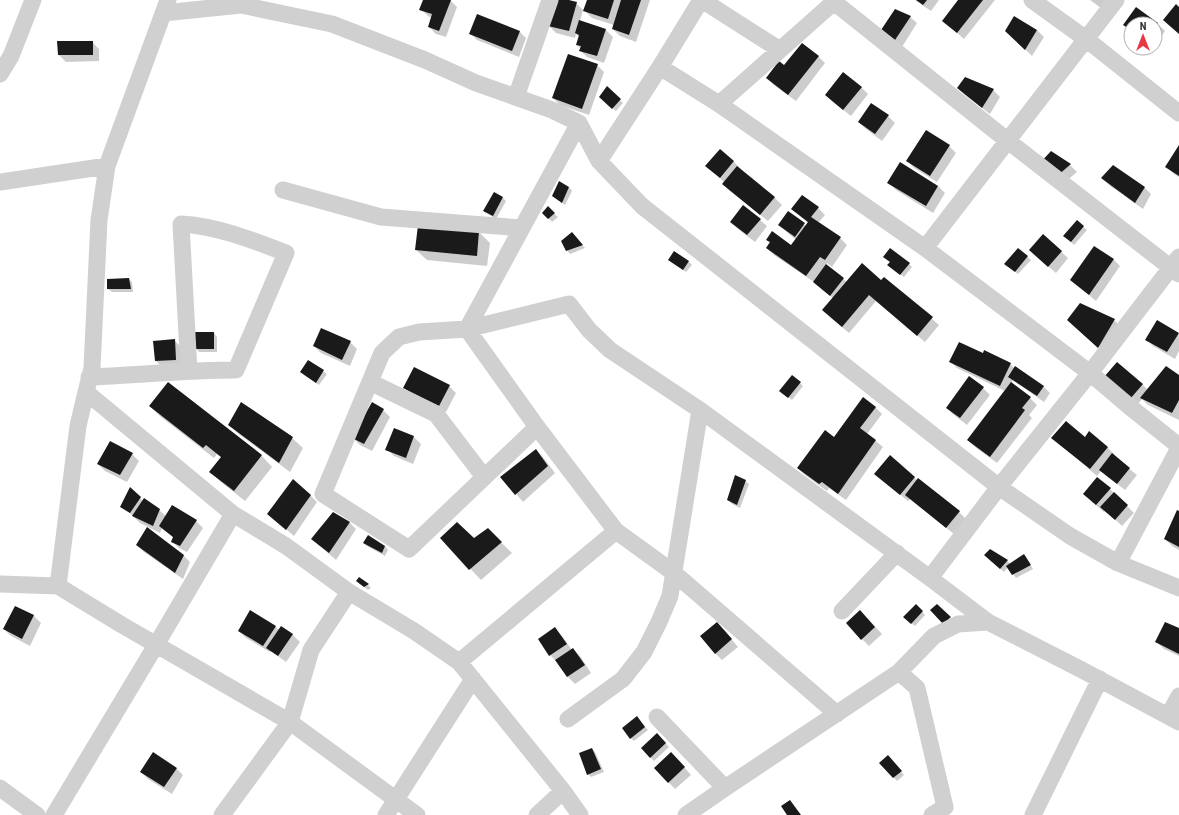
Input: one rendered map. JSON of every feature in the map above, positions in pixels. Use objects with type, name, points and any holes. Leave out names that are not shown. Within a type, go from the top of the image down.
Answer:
[{"type":"street","points":[[0,74],[11,56],[33,0]]},
{"type":"street","points":[[516,97],[550,0]]},
{"type":"street","points":[[599,162],[660,68],[701,0],[780,50]]},
{"type":"street","points":[[1032,0],[1086,39],[1179,113]]},
{"type":"street","points":[[925,248],[1116,0]]},
{"type":"street","points":[[719,104],[834,1],[1008,141],[1176,266],[999,486],[930,578]]},
{"type":"street","points":[[58,586],[78,426],[92,368],[98,220],[107,166],[166,7],[241,5],[332,24],[425,60],[476,83],[552,110],[579,123],[599,162],[642,206],[999,486],[1070,536],[1118,563],[1179,588]]},
{"type":"street","points":[[660,68],[719,104],[925,248],[1090,373],[1179,447],[1118,563]]},
{"type":"street","points":[[468,329],[579,123]]},
{"type":"street","points":[[0,182],[107,166]]},
{"type":"street","points":[[283,190],[381,217],[522,228]]},
{"type":"street","points":[[87,385],[189,371],[236,370],[286,253],[239,235],[192,225],[180,224],[189,371]]},
{"type":"street","points":[[537,427],[409,549],[323,494],[382,353],[399,337],[418,332],[468,329],[569,304],[589,330],[610,350],[700,410],[988,622],[1173,719],[1179,696]]},
{"type":"street","points":[[468,329],[537,427],[616,531],[674,573],[837,714]]},
{"type":"street","points":[[370,382],[436,414],[484,477]]},
{"type":"street","points":[[87,385],[233,514],[286,546],[349,592],[414,631],[459,662],[563,791],[580,815]]},
{"type":"street","points":[[568,719],[623,680],[644,652],[659,622],[670,596],[700,410]]},
{"type":"street","points":[[54,815],[233,514]]},
{"type":"street","points":[[459,662],[616,531]]},
{"type":"street","points":[[842,611],[897,554]]},
{"type":"street","points":[[0,584],[58,586],[156,645],[290,722],[417,815]]},
{"type":"street","points":[[222,815],[290,722],[312,650],[349,592]]},
{"type":"street","points":[[686,815],[899,672],[934,636],[958,624],[988,622]]},
{"type":"street","points":[[899,672],[917,688],[945,807],[932,815]]},
{"type":"street","points":[[386,815],[473,679]]},
{"type":"street","points":[[1033,815],[1100,680]]},
{"type":"street","points":[[657,717],[725,788]]},
{"type":"street","points":[[0,788],[37,815]]},
{"type":"street","points":[[537,815],[563,791]]},
{"type":"building","points":[[423,0],[451,0],[439,31],[428,27],[432,14],[419,10]]},
{"type":"building","points":[[555,0],[569,0],[577,2],[569,31],[548,26]]},
{"type":"building","points":[[587,0],[614,0],[608,19],[583,11]]},
{"type":"building","points":[[621,0],[641,0],[629,35],[612,29]]},
{"type":"building","points":[[916,0],[927,0],[923,5]]},
{"type":"building","points":[[958,0],[983,0],[957,33],[942,21]]},
{"type":"building","points":[[1176,4],[1179,7],[1179,34],[1163,20]]},
{"type":"building","points":[[1136,7],[1148,16],[1130,16]]},
{"type":"building","points":[[895,9],[911,16],[895,40],[881,30]]},
{"type":"building","points":[[477,14],[520,31],[512,51],[469,34]]},
{"type":"building","points":[[1014,16],[1037,30],[1025,50],[1005,31]]},
{"type":"building","points":[[579,20],[606,29],[597,56],[579,51],[581,46],[576,45],[579,35],[575,33]]},
{"type":"building","points":[[57,41],[93,41],[93,55],[58,55]]},
{"type":"building","points":[[802,43],[819,56],[788,95],[766,78],[779,61],[784,65]]},
{"type":"building","points":[[568,54],[598,64],[582,109],[552,98]]},
{"type":"building","points":[[843,72],[862,87],[843,110],[825,95]]},
{"type":"building","points":[[965,77],[994,89],[982,108],[957,88]]},
{"type":"building","points":[[607,86],[621,99],[612,109],[599,97]]},
{"type":"building","points":[[871,103],[889,115],[875,134],[858,122]]},
{"type":"building","points":[[926,130],[950,145],[930,176],[906,161]]},
{"type":"building","points":[[1179,145],[1179,176],[1165,167]]},
{"type":"building","points":[[720,149],[734,161],[720,178],[705,166]]},
{"type":"building","points":[[1051,151],[1071,164],[1057,176],[1040,163]]},
{"type":"building","points":[[900,162],[938,186],[926,206],[887,183]]},
{"type":"building","points":[[1113,165],[1145,187],[1135,203],[1101,178]]},
{"type":"building","points":[[737,166],[775,197],[760,215],[722,184]]},
{"type":"building","points":[[559,181],[569,187],[562,203],[552,196]]},
{"type":"building","points":[[494,192],[503,197],[493,216],[483,211]]},
{"type":"building","points":[[802,195],[819,207],[811,217],[841,237],[825,260],[820,257],[806,276],[766,248],[770,242],[766,240],[772,231],[791,245],[808,222],[791,209]]},
{"type":"building","points":[[743,205],[761,219],[747,235],[730,222]]},
{"type":"building","points":[[548,206],[555,213],[548,219],[542,213]]},
{"type":"building","points":[[788,211],[805,223],[795,237],[778,225]]},
{"type":"building","points":[[1077,220],[1084,226],[1071,242],[1063,236]]},
{"type":"building","points":[[418,225],[479,231],[477,256],[415,250]]},
{"type":"building","points":[[572,232],[583,245],[566,251],[561,241]]},
{"type":"building","points":[[1043,234],[1062,251],[1048,267],[1029,250]]},
{"type":"building","points":[[1094,246],[1114,259],[1089,295],[1070,280]]},
{"type":"building","points":[[890,248],[910,263],[900,275],[887,265],[890,262],[883,257]]},
{"type":"building","points":[[1018,248],[1028,256],[1015,272],[1004,264]]},
{"type":"building","points":[[674,251],[689,261],[683,270],[668,260]]},
{"type":"building","points":[[862,263],[881,280],[884,277],[933,317],[917,336],[869,295],[842,327],[822,310]]},
{"type":"building","points":[[826,264],[844,278],[830,296],[813,282]]},
{"type":"building","points":[[129,278],[131,289],[107,289],[107,279]]},
{"type":"building","points":[[1080,303],[1115,319],[1098,348],[1067,320]]},
{"type":"building","points":[[1157,320],[1179,333],[1167,352],[1145,340]]},
{"type":"building","points":[[321,328],[351,341],[342,360],[313,346]]},
{"type":"building","points":[[195,332],[214,332],[214,349],[195,349]]},
{"type":"building","points":[[175,339],[176,360],[155,361],[153,341]]},
{"type":"building","points":[[959,342],[983,353],[984,350],[1011,363],[1000,386],[949,362]]},
{"type":"building","points":[[308,360],[324,370],[316,383],[300,372]]},
{"type":"building","points":[[1117,362],[1143,384],[1130,399],[1104,377]]},
{"type":"building","points":[[1015,366],[1044,386],[1037,396],[1008,377]]},
{"type":"building","points":[[1166,366],[1179,375],[1179,400],[1172,413],[1140,398]]},
{"type":"building","points":[[414,367],[450,385],[439,406],[403,388]]},
{"type":"building","points":[[792,375],[801,382],[788,398],[779,391]]},
{"type":"building","points":[[969,376],[984,387],[960,418],[946,408]]},
{"type":"building","points":[[168,382],[262,455],[234,491],[209,472],[221,457],[206,445],[203,448],[149,406]]},
{"type":"building","points":[[1011,382],[1031,397],[1022,408],[1025,410],[990,457],[967,440]]},
{"type":"building","points":[[863,397],[876,407],[860,428],[876,440],[838,494],[822,482],[819,484],[797,468],[825,430],[834,437]]},
{"type":"building","points":[[241,402],[293,437],[279,463],[228,425]]},
{"type":"building","points":[[372,402],[384,409],[364,444],[352,438]]},
{"type":"building","points":[[1066,421],[1085,437],[1089,431],[1108,447],[1090,469],[1051,438]]},
{"type":"building","points":[[394,428],[414,436],[406,458],[385,450]]},
{"type":"building","points":[[110,441],[133,453],[120,475],[97,464]]},
{"type":"building","points":[[536,449],[548,466],[515,495],[500,477]]},
{"type":"building","points":[[1112,453],[1130,468],[1117,484],[1099,470]]},
{"type":"building","points":[[890,455],[915,477],[900,495],[874,474]]},
{"type":"building","points":[[735,475],[746,480],[737,505],[727,500]]},
{"type":"building","points":[[1097,477],[1111,488],[1096,505],[1083,494]]},
{"type":"building","points":[[918,478],[960,511],[946,528],[905,495]]},
{"type":"building","points":[[293,479],[311,495],[286,530],[267,514]]},
{"type":"building","points":[[130,487],[141,497],[130,513],[120,507]]},
{"type":"building","points":[[1114,492],[1128,505],[1115,520],[1100,507]]},
{"type":"building","points":[[144,498],[160,509],[153,526],[132,516]]},
{"type":"building","points":[[172,505],[197,520],[180,546],[171,542],[173,537],[159,526]]},
{"type":"building","points":[[1177,510],[1179,511],[1179,547],[1164,539]]},
{"type":"building","points":[[333,512],[350,522],[329,553],[311,539]]},
{"type":"building","points":[[457,522],[474,538],[488,528],[502,542],[469,570],[440,538]]},
{"type":"building","points":[[147,527],[184,555],[175,573],[136,545]]},
{"type":"building","points":[[368,535],[385,546],[382,553],[363,543]]},
{"type":"building","points":[[990,549],[1008,560],[1000,569],[984,555]]},
{"type":"building","points":[[1024,554],[1031,565],[1012,575],[1006,566]]},
{"type":"building","points":[[359,577],[369,584],[364,587],[356,581]]},
{"type":"building","points":[[916,604],[923,611],[911,624],[903,617]]},
{"type":"building","points":[[937,604],[951,617],[943,624],[930,610]]},
{"type":"building","points":[[15,606],[34,615],[22,639],[3,629]]},
{"type":"building","points":[[250,610],[276,626],[263,646],[238,631]]},
{"type":"building","points":[[860,610],[875,627],[861,640],[846,623]]},
{"type":"building","points":[[717,622],[732,639],[715,654],[700,636]]},
{"type":"building","points":[[1165,622],[1179,628],[1179,654],[1155,642]]},
{"type":"building","points":[[281,626],[293,634],[278,656],[266,648]]},
{"type":"building","points":[[555,627],[567,644],[549,656],[538,639]]},
{"type":"building","points":[[573,648],[585,665],[567,677],[555,660]]},
{"type":"building","points":[[637,716],[645,727],[630,739],[622,728]]},
{"type":"building","points":[[657,733],[666,743],[650,758],[641,748]]},
{"type":"building","points":[[592,748],[601,769],[587,775],[579,753]]},
{"type":"building","points":[[153,752],[177,768],[164,787],[140,772]]},
{"type":"building","points":[[671,752],[685,767],[668,783],[654,768]]},
{"type":"building","points":[[888,755],[902,771],[893,778],[879,763]]},
{"type":"building","points":[[790,800],[801,815],[787,815],[781,806]]}]
